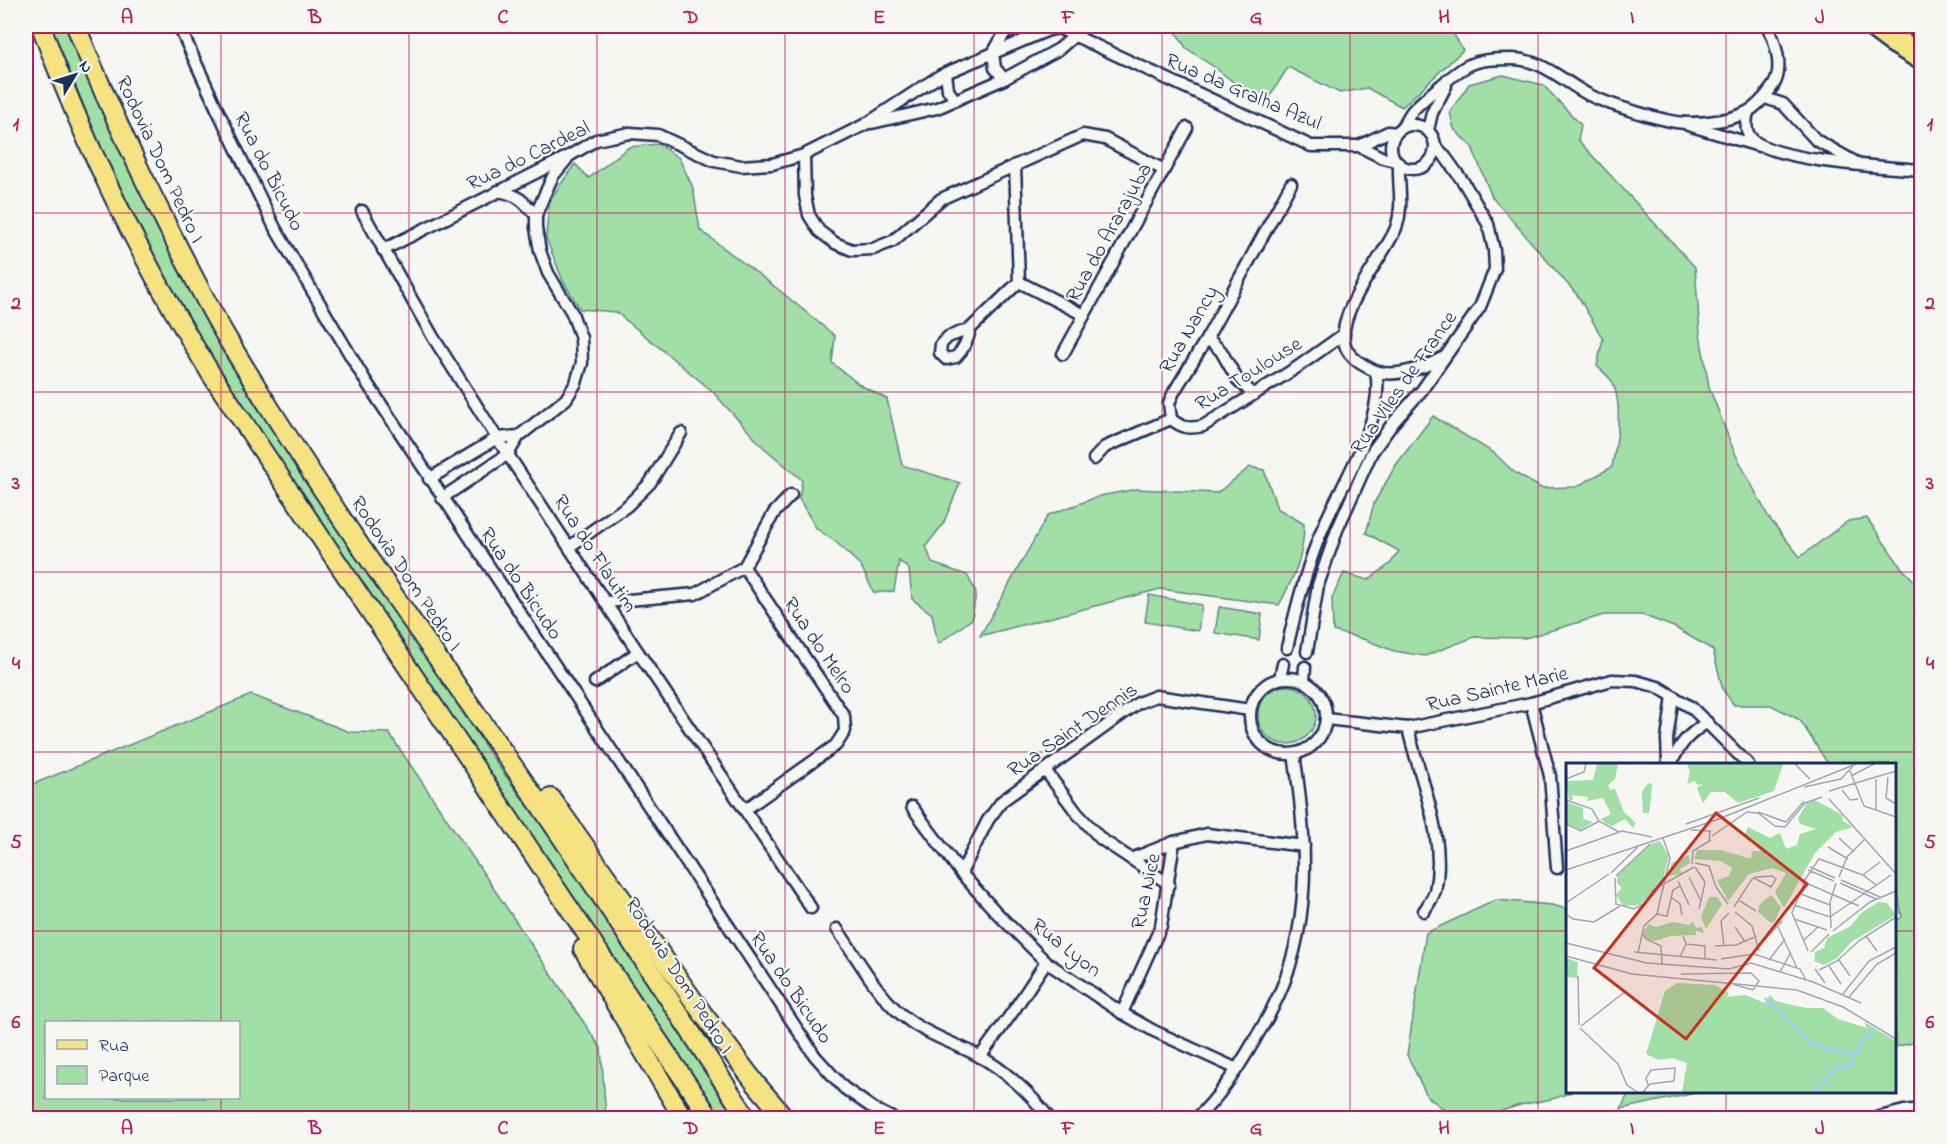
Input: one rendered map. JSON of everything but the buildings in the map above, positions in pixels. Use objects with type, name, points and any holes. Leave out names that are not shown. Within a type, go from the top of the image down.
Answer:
[{"type":"highway","points":[[41,26],[79,122],[117,205],[183,328],[290,495],[710,1119]]},
{"type":"highway","name":"Rodovia Dom Pedro I","points":[[76,26],[129,148],[198,287],[231,345],[320,485],[571,849],[747,1119]]},
{"type":"highway","points":[[456,685],[548,795],[703,1014],[785,1119]]},
{"type":"highway","points":[[487,787],[683,1119]]},
{"type":"main road","points":[[1868,26],[1892,44],[1922,61]]},
{"type":"main road","points":[[1895,26],[1902,41],[1922,61]]},
{"type":"street","name":"Rua do Bicudo","points":[[180,26],[275,228],[365,380],[815,1056],[844,1088],[892,1119]]},
{"type":"street","points":[[1004,79],[995,68],[993,53],[1007,26]]},
{"type":"street","points":[[866,124],[946,73],[1059,26]]},
{"type":"street","name":"Rua da Gralha Azul","points":[[1059,26],[1073,36],[1311,146],[1359,147],[1397,163]]},
{"type":"street","points":[[866,124],[937,108],[1004,79],[1059,49],[1086,26]]},
{"type":"street","points":[[1679,122],[1714,121],[1748,112],[1765,98],[1776,81],[1778,68],[1774,37],[1767,26]]},
{"type":"street","points":[[1399,131],[1415,124],[1428,130],[1436,142],[1436,147],[1432,160],[1425,167],[1416,170],[1407,169],[1397,163],[1391,148],[1392,138],[1413,110],[1468,66],[1486,60],[1515,59],[1542,66],[1590,95],[1617,106],[1767,148],[1815,159],[1862,166],[1922,170]]},
{"type":"street","points":[[946,73],[948,90],[955,100]]},
{"type":"street","points":[[1428,130],[1432,113],[1448,81]]},
{"type":"street","points":[[1765,98],[1783,104],[1816,140],[1862,166]]},
{"type":"street","points":[[1748,112],[1747,130],[1751,138],[1767,148]]},
{"type":"street","name":"Rua do Cardeal","points":[[383,250],[569,156],[596,140],[630,133],[658,135],[714,161],[741,166],[772,164],[804,155],[866,124]]},
{"type":"street","name":"Rua do Ararajuba","points":[[1063,354],[1187,128]]},
{"type":"street","name":"Rua da Gralha Azul","points":[[1359,147],[1388,132],[1399,131]]},
{"type":"street","points":[[804,155],[805,196],[810,215],[819,231],[835,243],[852,250],[873,249],[893,241],[941,199],[1083,135],[1105,139],[1164,170]]},
{"type":"street","name":"Rua Viles de France","points":[[1307,652],[1318,585],[1337,530],[1372,452],[1393,423],[1422,390],[1480,307],[1495,269],[1494,250],[1488,224],[1480,208],[1444,155],[1436,147]]},
{"type":"street","points":[[442,498],[508,454],[519,436],[566,399],[576,382],[582,363],[581,338],[572,313],[548,273],[540,251],[536,228],[536,216],[554,176],[569,156]]},
{"type":"street","points":[[1397,163],[1402,202],[1395,229],[1348,310],[1344,334],[1348,351],[1358,362],[1376,372],[1407,372],[1428,366],[1446,355]]},
{"type":"street","points":[[970,329],[1019,282],[1015,165]]},
{"type":"street","name":"Rua Nancy","points":[[1171,419],[1169,403],[1174,392],[1208,338],[1291,184]]},
{"type":"street","points":[[498,191],[513,194],[523,201],[536,216]]},
{"type":"street","name":"Rua do Flautim","points":[[362,212],[433,337],[497,438],[811,908]]},
{"type":"street","points":[[1019,282],[1084,315]]},
{"type":"street","name":"Rua Toulouse","points":[[1171,419],[1181,427],[1203,426],[1296,368],[1344,334]]},
{"type":"street","points":[[1208,338],[1221,351],[1237,379],[1253,394]]},
{"type":"street","name":"Rua Viles de France","points":[[1287,648],[1300,591],[1322,530],[1372,420],[1378,398],[1376,372]]},
{"type":"street","points":[[1094,459],[1105,447],[1171,419]]},
{"type":"street","points":[[569,547],[627,506],[650,483],[681,433]]},
{"type":"street","points":[[429,478],[497,438],[519,436]]},
{"type":"street","points":[[606,602],[695,594],[744,567],[774,513],[791,495]]},
{"type":"street","name":"Rua do Melro","points":[[744,567],[844,716],[845,731],[836,745],[746,809]]},
{"type":"street","points":[[595,682],[638,652]]},
{"type":"street","points":[[1280,678],[1283,664]]},
{"type":"street","points":[[1304,681],[1305,667]]},
{"type":"street","points":[[1280,678],[1304,681],[1321,697],[1326,719],[1323,731],[1316,742],[1306,750],[1294,754],[1276,752],[1261,743],[1251,728],[1250,710],[1257,692],[1263,686],[1280,678]]},
{"type":"street","name":"Rua Sainte Marie","points":[[1326,719],[1408,728],[1531,703],[1612,680],[1636,681],[1658,687],[1692,708],[1746,763]]},
{"type":"street","name":"Rua Saint Dennis","points":[[961,873],[988,820],[1002,801],[1138,703],[1156,696],[1250,710]]},
{"type":"street","points":[[1669,763],[1667,739],[1673,696]]},
{"type":"street","points":[[1531,703],[1550,776],[1557,868]]},
{"type":"street","points":[[1670,763],[1680,744],[1707,722]]},
{"type":"street","points":[[1408,728],[1436,832],[1435,892],[1424,911]]},
{"type":"street","points":[[1197,1119],[1237,1069],[1273,1008],[1298,934],[1304,891],[1305,846],[1294,754]]},
{"type":"street","points":[[1045,770],[1077,813],[1101,839],[1169,884]]},
{"type":"street","name":"Rua Lyon","points":[[912,807],[961,873],[1046,962],[1154,1032],[1237,1069]]},
{"type":"street","points":[[1131,859],[1174,842],[1207,834],[1305,846]]},
{"type":"street","name":"Rua Nice","points":[[1122,1013],[1161,926],[1174,842]]},
{"type":"street","points":[[837,929],[890,1005],[912,1023],[999,1069],[1039,1105],[1049,1119]]},
{"type":"street","points":[[980,1057],[1046,962]]},
{"type":"street","points":[[1876,1119],[1904,1111],[1922,1109]]},
{"type":"green space","points":[[51,26],[67,26],[103,110],[163,236],[195,301],[231,364],[499,767],[556,843],[737,1118],[718,1118],[607,952],[543,851],[254,425],[193,329],[101,148]]},
{"type":"green space","points":[[1172,26],[1449,26],[1463,50],[1402,107],[1367,88],[1340,93],[1288,67],[1264,106],[1186,48]]},
{"type":"green space","points":[[1503,75],[1543,85],[1581,125],[1578,140],[1695,267],[1700,334],[1709,387],[1733,449],[1769,518],[1800,557],[1848,521],[1867,518],[1901,567],[1921,588],[1921,1041],[1896,1047],[1896,921],[1902,917],[1896,882],[1896,763],[1827,763],[1800,720],[1771,705],[1734,705],[1723,690],[1713,650],[1674,627],[1642,615],[1604,615],[1525,638],[1474,637],[1425,656],[1394,651],[1333,631],[1332,598],[1344,573],[1368,580],[1390,564],[1399,551],[1366,533],[1374,503],[1396,465],[1433,416],[1494,453],[1515,473],[1541,488],[1576,487],[1612,467],[1617,436],[1618,403],[1613,383],[1597,366],[1603,339],[1578,296],[1492,197],[1472,147],[1454,129],[1450,112],[1469,84]]},
{"type":"green space","points":[[658,144],[679,158],[693,188],[700,230],[835,336],[832,363],[860,385],[887,399],[902,465],[960,483],[943,524],[926,546],[932,563],[967,575],[976,592],[972,619],[938,644],[932,614],[912,599],[909,569],[899,561],[894,591],[874,593],[861,566],[837,543],[816,528],[799,499],[802,480],[762,446],[711,390],[616,312],[580,309],[563,281],[546,238],[549,201],[575,164],[589,178],[629,147]]},
{"type":"green space","points":[[1250,467],[1264,470],[1277,508],[1304,524],[1304,536],[1297,566],[1279,605],[1160,589],[980,636],[1048,515],[1100,496],[1137,489],[1217,493]]},
{"type":"green space","points":[[1149,595],[1202,605],[1198,631],[1145,622]]},
{"type":"green space","points":[[1219,607],[1262,614],[1259,640],[1215,633]]},
{"type":"green space","points":[[1281,686],[1293,686],[1308,694],[1316,709],[1316,721],[1308,736],[1293,744],[1281,744],[1266,736],[1258,721],[1258,709],[1266,694]]},
{"type":"green space","points":[[251,695],[350,732],[389,733],[601,1048],[606,1118],[26,1118],[26,787]]},
{"type":"green space","points":[[1496,900],[1552,905],[1566,909],[1566,1093],[1569,1093],[1480,1118],[1455,1118],[1427,1096],[1407,1055],[1426,933]]},
{"type":"green space","points":[[1629,1093],[1695,1093],[1621,1109]]}]
